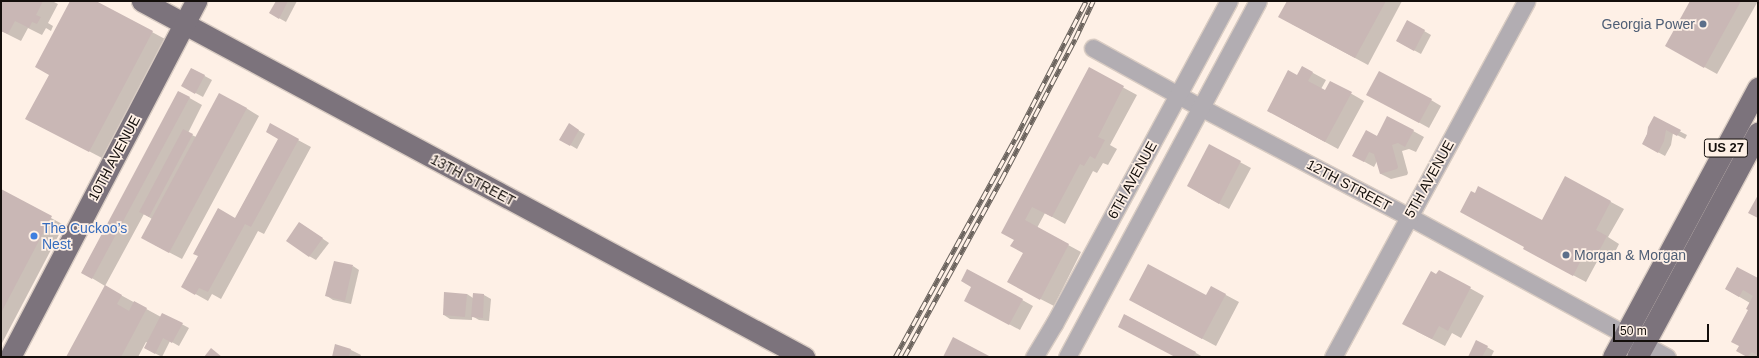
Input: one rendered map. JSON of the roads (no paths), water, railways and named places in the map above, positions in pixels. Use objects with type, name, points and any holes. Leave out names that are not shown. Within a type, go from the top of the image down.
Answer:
[{"type":"main road","name":"13TH STREET","points":[[142,1],[184,23],[230,50],[804,357]]},
{"type":"main road","name":"10TH AVENUE","points":[[10,357],[196,1]]},
{"type":"main road","name":"US 27","points":[[1613,357],[1758,88]]},
{"type":"main road","name":"US 27","points":[[1640,350],[1758,132]]},
{"type":"street","name":"6TH AVENUE","points":[[1034,357],[1229,1]]},
{"type":"street","name":"6TH AVENUE","points":[[1066,357],[1258,1]]},
{"type":"street","name":"5TH AVENUE","points":[[1333,357],[1408,216],[1526,1]]},
{"type":"street","name":"12TH STREET","points":[[1093,48],[1178,96],[1408,216],[1625,334],[1640,350],[1667,357]]},
{"type":"railway","points":[[895,357],[1015,139],[1086,1]]},
{"type":"railway","points":[[904,357],[1001,180],[1075,39],[1093,1]]},
{"type":"place","name":"Georgia Power","points":[[1703,24]]},
{"type":"place","name":"The Cuckoo’s Nest","points":[[34,236]]},
{"type":"place","name":"Morgan & Morgan","points":[[1566,255]]}]
